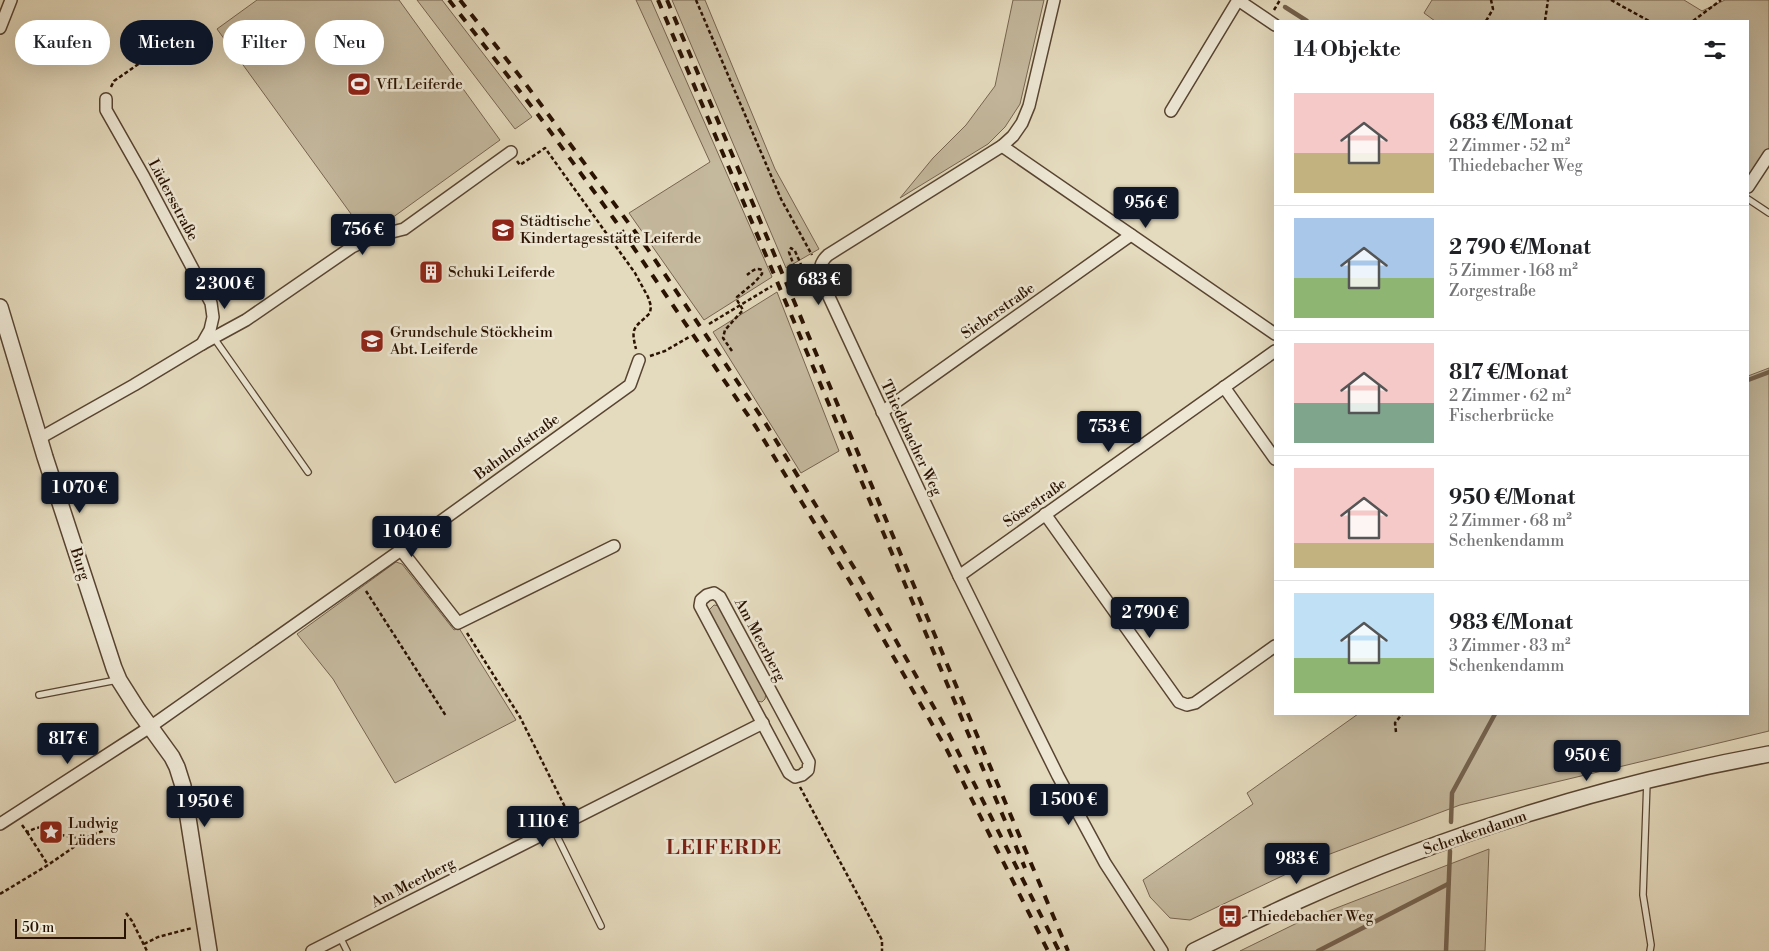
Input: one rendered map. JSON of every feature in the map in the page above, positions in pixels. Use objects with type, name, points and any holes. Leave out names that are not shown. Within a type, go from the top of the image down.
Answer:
[{"type":"street","points":[[0,28],[11,0]]},
{"type":"street","points":[[820,267],[828,255],[1002,146],[1013,136],[1022,123],[1029,106],[1054,0]]},
{"type":"street","points":[[1171,111],[1238,0],[1274,24]]},
{"type":"street","name":"Lüdersstraße","points":[[106,99],[106,110],[211,303],[213,317],[210,330],[202,344]]},
{"type":"street","points":[[1002,146],[1274,333]]},
{"type":"street","points":[[40,438],[246,320],[352,247],[376,236],[404,229],[511,152]]},
{"type":"street","points":[[1749,185],[1769,155]]},
{"type":"street","name":"Sieberstraße","points":[[882,412],[1131,235]]},
{"type":"street","name":"Thiedebacher Weg","points":[[820,267],[824,286],[959,576],[1088,834],[1162,951]]},
{"type":"street","name":"Burg","points":[[0,307],[45,457],[119,680],[150,727],[166,746],[178,767],[186,805],[209,951]]},
{"type":"street","name":"Sösestraße","points":[[959,576],[1274,352]]},
{"type":"street","name":"Bahnhofstraße","points":[[0,824],[150,727],[630,385],[639,360]]},
{"type":"street","points":[[1224,388],[1274,458]]},
{"type":"street","points":[[1045,514],[1179,702],[1187,705],[1195,703],[1274,647]]},
{"type":"street","points":[[401,550],[458,623],[614,546]]},
{"type":"street","name":"Am Meerberg","points":[[714,593],[720,597],[808,762],[808,770],[802,775],[795,777],[789,773],[763,723],[700,606],[701,600],[707,595],[714,593]]},
{"type":"street","name":"Am Meerberg","points":[[312,951],[335,943],[553,828],[763,723]]},
{"type":"street","name":"Schenkendamm","points":[[1194,951],[1300,900],[1416,853],[1497,823],[1647,781],[1716,764],[1769,754]]},
{"type":"lane","points":[[1749,200],[1769,213]]},
{"type":"lane","points":[[214,338],[308,472]]},
{"type":"lane","points":[[39,695],[119,680]]},
{"type":"lane","points":[[1647,781],[1643,895],[1651,946],[1650,951]]},
{"type":"lane","points":[[553,828],[601,926]]},
{"type":"lane","points":[[335,943],[347,951]]},
{"type":"path","points":[[696,0],[781,199],[808,251],[820,267],[804,269],[795,251],[791,248],[789,252],[795,269],[792,273]]},
{"type":"path","points":[[1487,20],[1493,10],[1491,0]]},
{"type":"path","points":[[1545,20],[1548,0]]},
{"type":"path","points":[[1611,0],[1647,20]]},
{"type":"path","points":[[1694,20],[1722,0]]},
{"type":"path","points":[[106,99],[114,81],[138,65]]},
{"type":"path","points":[[511,152],[520,165],[545,148],[635,273],[651,306],[650,313],[636,324],[633,329],[632,335],[639,360],[666,351],[689,337]]},
{"type":"path","points":[[732,352],[723,338],[725,330],[743,310],[737,300],[738,296],[761,276],[762,270],[754,269],[747,274]]},
{"type":"path","points":[[709,324],[772,286]]},
{"type":"path","points":[[357,580],[446,716]]},
{"type":"path","points":[[458,623],[463,626],[520,717],[571,819]]},
{"type":"path","points":[[1396,732],[1395,723],[1401,715]]},
{"type":"path","points":[[795,777],[882,940],[882,951]]},
{"type":"path","points":[[15,815],[48,865]]},
{"type":"path","points":[[27,832],[49,826],[56,829],[61,835],[78,838],[82,842]]},
{"type":"path","points":[[0,894],[48,865],[91,835],[103,831]]},
{"type":"path","points":[[126,913],[147,951]]},
{"type":"path","points":[[144,944],[158,937],[205,924]]},
{"type":"shaded area","name":"VfL Leiferde","points":[[257,0],[399,0],[500,140],[367,236],[243,65],[305,65],[305,20],[229,20]]},
{"type":"shaded area","points":[[417,0],[442,0],[532,117],[515,129]]},
{"type":"shaded area","points":[[636,0],[651,0],[772,277],[704,320],[629,213],[710,162]]},
{"type":"shaded area","points":[[672,0],[705,0],[775,169],[819,249],[786,268]]},
{"type":"shaded area","points":[[1013,0],[1044,0],[1020,104],[1005,127],[988,144],[900,198],[933,158],[966,125],[995,86]]},
{"type":"shaded area","points":[[1432,0],[1684,0],[1702,11],[1725,0],[1769,0],[1769,154],[1749,185],[1749,20],[1434,20],[1424,13]]},
{"type":"shaded area","name":"VfL Leiferde","points":[[223,25],[223,37],[217,29]]},
{"type":"shaded area","points":[[777,292],[839,451],[801,473],[713,332]]},
{"type":"shaded area","points":[[1769,368],[1769,731],[1460,805],[1322,857],[1190,920],[1170,918],[1150,897],[1143,880],[1253,804],[1247,793],[1357,715],[1749,715],[1749,376]]},
{"type":"shaded area","points":[[396,562],[402,564],[454,630],[459,628],[516,720],[395,783],[333,679],[297,634]]},
{"type":"shaded area","points":[[714,605],[720,606],[766,693],[765,699],[762,702],[757,701],[709,614],[709,610]]},
{"type":"shaded area","points":[[1489,849],[1485,951],[1240,951],[1295,924]]},
{"type":"waterway","points":[[1285,7],[1305,20]]},
{"type":"waterway","points":[[1749,380],[1769,372]]},
{"type":"waterway","points":[[1451,822],[1452,793],[1494,715]]},
{"type":"waterway","points":[[1446,951],[1450,851]]},
{"type":"waterway","points":[[1318,951],[1448,884]]},
{"type":"railway","points":[[449,0],[539,116],[614,219],[756,427],[854,588],[947,750],[1048,951]]},
{"type":"railway","points":[[460,0],[522,79],[647,248],[764,421],[861,579],[948,732],[1059,951]]},
{"type":"railway","points":[[658,0],[1025,868]]},
{"type":"railway","points":[[667,0],[1068,951]]},
{"type":"place","name":"VfL Leiferde","points":[[359,84]]},
{"type":"place","name":"Städtische Kindertagesstätte Leiferde","points":[[503,230]]},
{"type":"place","name":"Schuki Leiferde","points":[[431,272]]},
{"type":"place","name":"Grundschule Stöckheim Abt. Leiferde","points":[[372,341]]},
{"type":"place","name":"Ludwig Lüders","points":[[51,832]]},
{"type":"place","name":"Thiedebacher Weg","points":[[1230,916]]},
{"type":"district","name":"LEIFERDE","points":[[724,848]]}]
